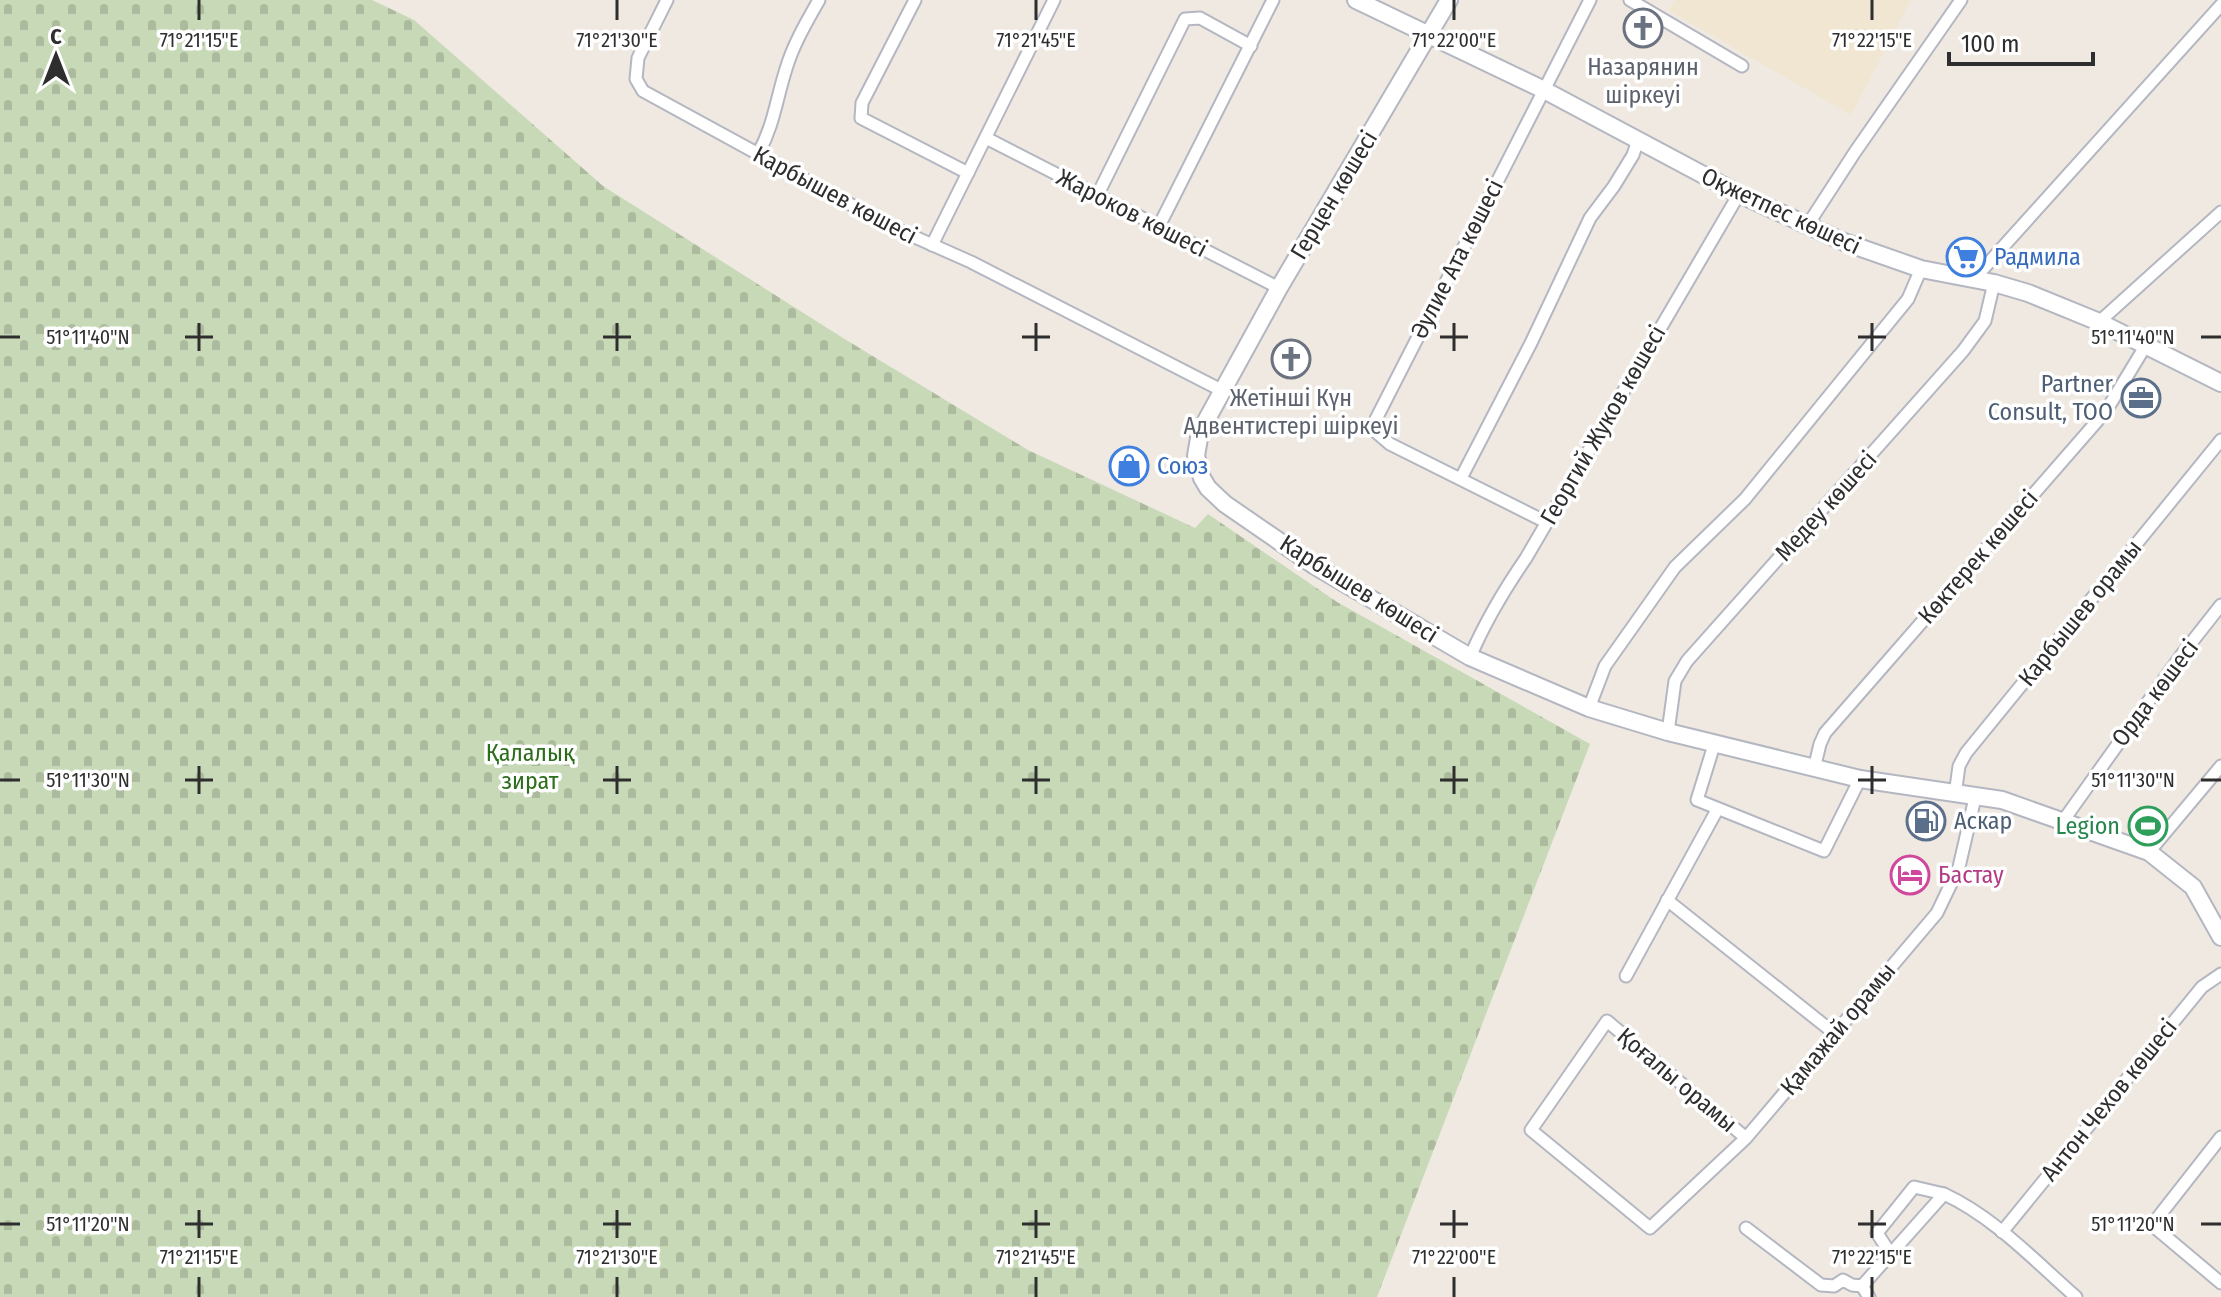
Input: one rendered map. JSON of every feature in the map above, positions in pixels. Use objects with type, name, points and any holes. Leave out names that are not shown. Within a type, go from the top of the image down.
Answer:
[{"type":"street","name":"Карбышев көшесі","points":[[667,0],[638,58],[636,79],[643,91],[890,226],[1221,390],[1199,438],[1196,456],[1202,478],[1225,504],[1315,566],[1470,657],[1589,708],[1714,745],[1814,769],[1955,795],[2002,800],[2149,852],[2193,887],[2221,937]]},
{"type":"street","points":[[758,154],[776,114],[785,71],[796,42],[819,0]]},
{"type":"street","points":[[915,0],[862,103],[861,118],[968,173]]},
{"type":"street","points":[[932,245],[1054,0]]},
{"type":"street","points":[[1159,226],[1273,0]]},
{"type":"street","name":"Оқжетпес көшесі","points":[[1356,0],[1544,90],[1739,194],[1807,226],[1876,255],[1921,269],[2028,293],[2099,322],[2221,383]]},
{"type":"street","name":"Герцен көшесі","points":[[1221,390],[1449,0]]},
{"type":"street","name":"Әулие Ата көшесі","points":[[1546,522],[1390,444],[1376,432],[1374,423],[1590,0]]},
{"type":"street","points":[[1630,0],[1742,66]]},
{"type":"street","points":[[1807,226],[1961,0]]},
{"type":"street","points":[[1974,279],[2221,5]]},
{"type":"street","points":[[1097,196],[1185,19],[1200,18],[1251,46]]},
{"type":"street","name":"Жароков көшесі","points":[[986,138],[1279,288]]},
{"type":"street","points":[[1461,478],[1531,343],[1590,218],[1614,186],[1633,155],[1638,140]]},
{"type":"street","name":"Георгий Жуков көшесі","points":[[1470,657],[1489,615],[1739,194]]},
{"type":"street","points":[[2099,322],[2221,212]]},
{"type":"street","points":[[1589,708],[1605,666],[1675,567],[1745,499],[1908,299],[1921,269]]},
{"type":"street","name":"Медеу көшесі","points":[[1668,732],[1675,681],[1687,661],[1963,351],[1985,321],[1994,283]]},
{"type":"street","name":"Көктерек көшесі","points":[[1814,769],[1825,733],[2106,411],[2146,345]]},
{"type":"street","name":"Карбышев орамы","points":[[1955,795],[1959,766],[1966,753],[2221,440]]},
{"type":"street","name":"Орда көшесі","points":[[2063,821],[2221,605]]},
{"type":"street","points":[[1714,745],[1697,800],[1824,851],[1860,779]]},
{"type":"street","points":[[2149,852],[2221,766]]},
{"type":"street","name":"Қамажай орамы","points":[[1650,1228],[1746,1138],[1937,913],[1959,867],[1975,798]]},
{"type":"street","points":[[1626,976],[1717,810]]},
{"type":"street","points":[[1667,900],[1834,1033]]},
{"type":"street","name":"Антон Чехов көшесі","points":[[2002,1232],[2202,987],[2221,974]]},
{"type":"street","name":"Қоғалы орамы","points":[[1650,1228],[1531,1130],[1607,1021],[1746,1138]]},
{"type":"street","points":[[2221,1137],[2152,1225],[2221,1283]]},
{"type":"street","points":[[1892,1256],[1877,1233],[1914,1187],[1960,1201],[2002,1232],[2076,1297]]},
{"type":"street","points":[[1746,1228],[1821,1285],[1834,1286],[1843,1280],[1866,1292],[1944,1194]]},
{"type":"shaded area","points":[[1675,0],[1911,0],[1851,115],[1668,10]]},
{"type":"green space","name":"Қалалық зират","points":[[0,0],[372,0],[414,20],[603,186],[843,338],[1028,450],[1195,528],[1208,514],[1337,602],[1590,744],[1377,1297],[0,1297]]},
{"type":"place","name":"Назарянин шіркеуі","points":[[1643,28]]},
{"type":"place","name":"Радмила","points":[[1966,257]]},
{"type":"place","name":"Жетінші Күн Адвентистері шіркеуі","points":[[1291,359]]},
{"type":"place","name":"Partner Consult, ТОО","points":[[2141,398]]},
{"type":"place","name":"Союз","points":[[1129,466]]},
{"type":"place","name":"Аскар","points":[[1926,821]]},
{"type":"place","name":"Legion","points":[[2148,826]]},
{"type":"place","name":"Бастау","points":[[1910,875]]}]
